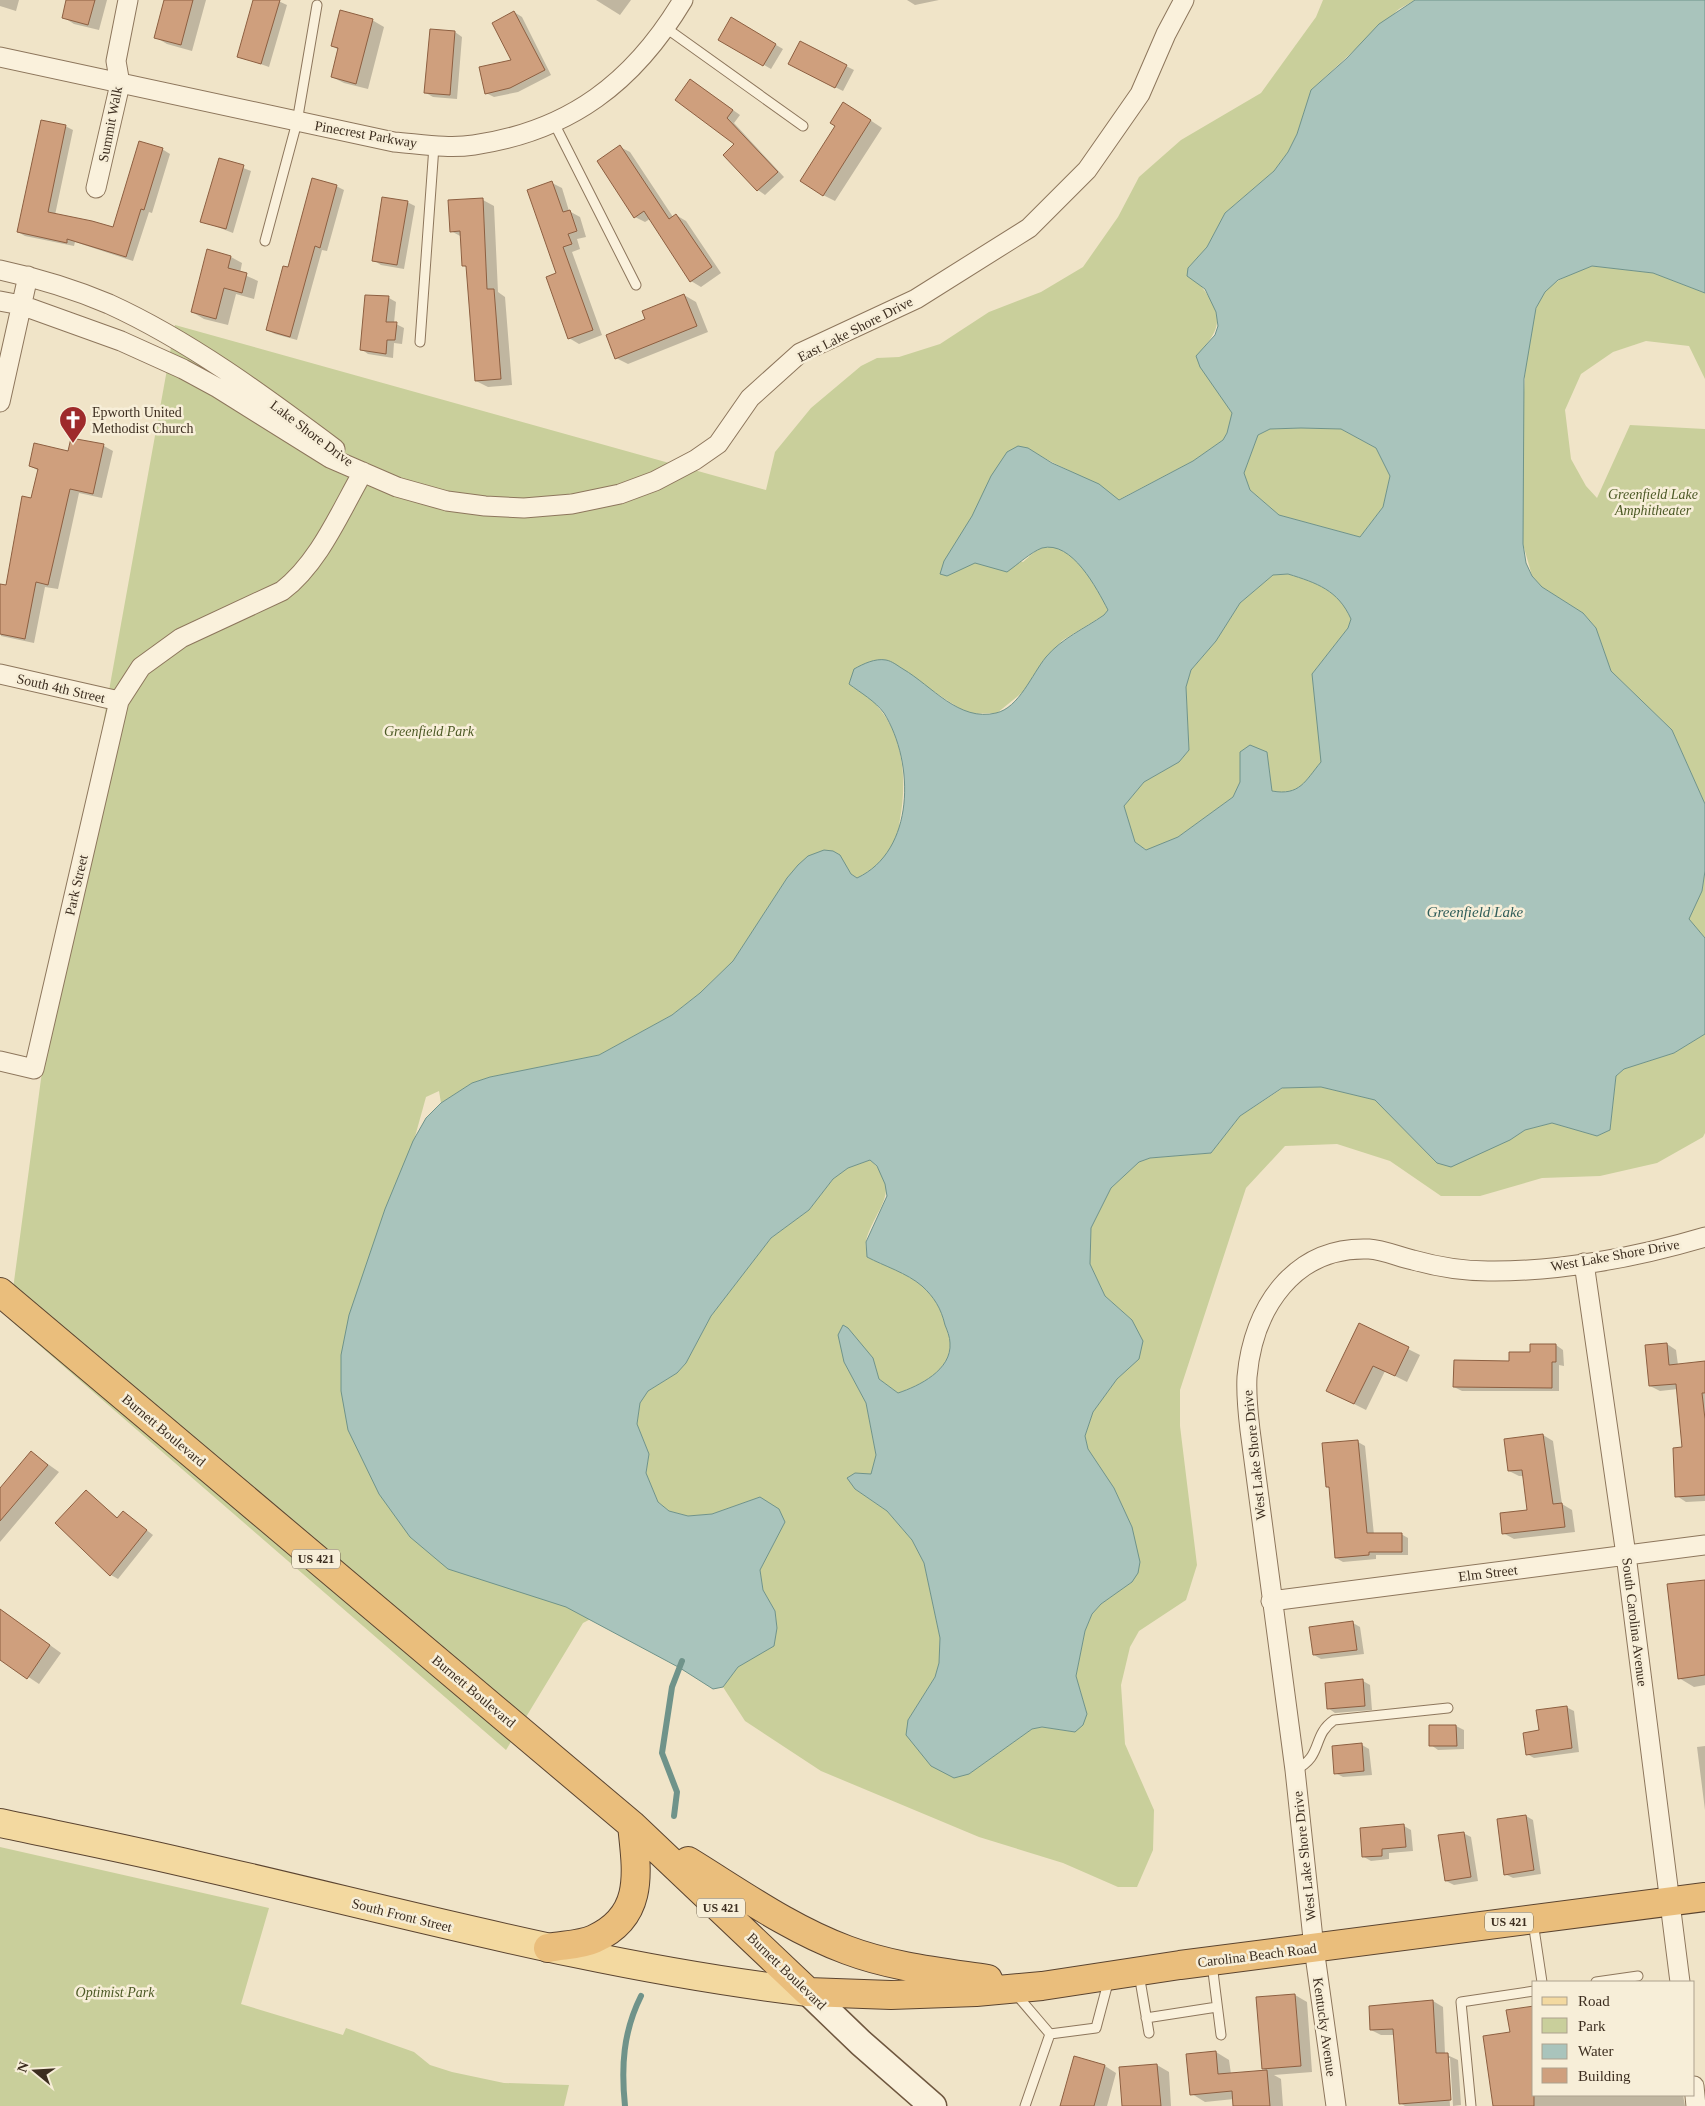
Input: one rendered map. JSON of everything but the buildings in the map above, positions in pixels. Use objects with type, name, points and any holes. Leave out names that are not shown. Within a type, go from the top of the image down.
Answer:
[{"type":"highway","name":"Burnett Boulevard","points":[[0,1292],[632,1825],[808,1992]]},
{"type":"highway","points":[[548,1948],[593,1940],[614,1928],[630,1909],[637,1875],[632,1825]]},
{"type":"highway","points":[[632,1825],[780,1919],[847,1950],[908,1967],[1042,1986]]},
{"type":"highway","name":"Carolina Beach Road","points":[[808,1992],[891,1995],[1042,1986],[1212,1961],[1705,1897]]},
{"type":"main road","name":"South Front Street","points":[[0,1823],[198,1866],[473,1932],[548,1948],[700,1977],[808,1992]]},
{"type":"main road","name":"Burnett Boulevard","points":[[808,1992],[861,2043],[933,2106]]},
{"type":"street","name":"Summit Walk","points":[[96,188],[120,84],[116,61],[128,0]]},
{"type":"street","name":"Pinecrest Parkway","points":[[0,57],[394,142],[434,146],[473,145],[554,123],[572,114],[620,81],[666,28],[682,0]]},
{"type":"street","name":"East Lake Shore Drive","points":[[363,472],[397,487],[447,500],[485,506],[524,508],[572,504],[620,494],[655,481],[695,460],[718,444],[750,398],[800,353],[916,299],[1029,228],[1087,170],[1140,94],[1166,34],[1184,0]]},
{"type":"street","name":"Lake Shore Drive","points":[[0,270],[28,276],[77,292],[133,316],[267,398],[363,472]]},
{"type":"street","points":[[0,402],[28,276]]},
{"type":"street","name":"Lake Shore Drive","points":[[0,301],[21,305],[121,342],[183,370],[218,388],[330,458],[363,472]]},
{"type":"street","name":"South 4th Street","points":[[0,674],[119,702],[141,667],[181,638],[282,591],[301,574],[363,472]]},
{"type":"street","name":"Park Street","points":[[0,1062],[34,1069],[119,702]]},
{"type":"street","name":"West Lake Shore Drive","points":[[1314,1948],[1295,1770],[1271,1601],[1250,1430],[1247,1377],[1256,1337],[1272,1300],[1283,1284],[1310,1261],[1340,1251],[1370,1249],[1422,1263],[1464,1270],[1506,1271],[1584,1263],[1705,1237]]},
{"type":"street","name":"South Carolina Avenue","points":[[1584,1263],[1626,1555],[1680,1981]]},
{"type":"street","name":"Elm Street","points":[[1271,1601],[1705,1545]]},
{"type":"street","name":"Kentucky Avenue","points":[[1314,1948],[1336,2106]]},
{"type":"lane","points":[[265,241],[297,122],[317,5]]},
{"type":"lane","points":[[666,28],[802,126]]},
{"type":"lane","points":[[554,123],[636,285]]},
{"type":"lane","points":[[420,342],[434,146]]},
{"type":"lane","points":[[1295,1770],[1309,1762],[1324,1727],[1334,1720],[1448,1708]]},
{"type":"lane","points":[[1533,1919],[1542,1981]]},
{"type":"lane","points":[[1212,1961],[1221,2035]]},
{"type":"lane","points":[[1138,1972],[1149,2032]]},
{"type":"lane","points":[[1050,2034],[1096,2028],[1110,1976]]},
{"type":"lane","points":[[1603,1981],[1638,1976]]},
{"type":"lane","points":[[1011,1989],[1050,2034]]},
{"type":"lane","points":[[1471,2106],[1461,2002],[1532,1991]]},
{"type":"lane","points":[[1146,2018],[1217,2006]]},
{"type":"lane","points":[[1025,2106],[1050,2034]]},
{"type":"green space","name":"Greenfield Park","points":[[1323,0],[1415,0],[1399,9],[1311,90],[1297,134],[1288,152],[1274,171],[1225,213],[1207,247],[1188,268],[1209,298],[1217,316],[1212,337],[1203,348],[1218,391],[1232,413],[1227,433],[1223,440],[1193,461],[1118,500],[1096,485],[1028,448],[1007,452],[956,543],[1023,562],[1034,552],[1042,548],[1053,547],[1063,551],[1073,558],[1090,579],[1108,610],[1104,615],[1063,640],[1047,656],[1024,691],[997,713],[968,714],[930,689],[877,706],[893,731],[898,745],[903,775],[902,805],[898,834],[889,851],[875,866],[857,878],[851,874],[847,867],[787,878],[733,961],[700,993],[672,1015],[599,1055],[490,1077],[472,1083],[441,1103],[439,1091],[426,1097],[379,1267],[649,1588],[583,1623],[506,1750],[9,1319],[47,1034],[175,325],[766,490],[775,452],[811,408],[861,366],[877,358],[899,357],[940,344],[989,312],[1041,292],[1083,267],[1118,217],[1139,177],[1181,140],[1261,93],[1316,17]]},
{"type":"green space","name":"Greenfield Lake Amphitheater","points":[[1592,266],[1653,273],[1705,293],[1705,379],[1689,346],[1646,341],[1613,352],[1581,374],[1565,410],[1571,459],[1586,486],[1597,498],[1630,425],[1705,429],[1705,804],[1672,730],[1611,671],[1596,628],[1583,613],[1542,587],[1532,576],[1523,544],[1523,412],[1529,338],[1536,310],[1545,292],[1567,276]]},
{"type":"green space","points":[[1270,429],[1341,429],[1376,448],[1390,476],[1383,507],[1360,537],[1279,515],[1250,490],[1244,473],[1258,435]]},
{"type":"green space","points":[[1288,574],[1317,585],[1333,594],[1346,609],[1351,619],[1348,628],[1312,674],[1322,762],[1306,781],[1296,789],[1281,792],[1272,791],[1267,752],[1240,752],[1240,782],[1233,797],[1178,837],[1147,850],[1135,843],[1124,806],[1144,782],[1179,762],[1189,750],[1186,687],[1191,670],[1216,641],[1240,603],[1273,575]]},
{"type":"green space","points":[[1705,871],[1705,938],[1688,919],[1702,891]]},
{"type":"green space","points":[[1705,1034],[1705,1133],[1703,1137],[1657,1163],[1600,1176],[1542,1178],[1480,1196],[1441,1196],[1390,1161],[1337,1144],[1285,1146],[1246,1188],[1180,1390],[1180,1426],[1197,1565],[1186,1600],[1139,1631],[1130,1647],[1121,1685],[1125,1744],[1154,1810],[1153,1850],[1137,1887],[1118,1887],[1063,1863],[979,1837],[821,1771],[745,1721],[723,1687],[738,1667],[774,1645],[777,1628],[775,1611],[763,1590],[760,1570],[785,1522],[760,1497],[712,1514],[688,1516],[669,1511],[658,1502],[646,1473],[649,1454],[637,1424],[640,1403],[648,1391],[677,1373],[686,1363],[711,1316],[771,1238],[809,1210],[833,1179],[848,1168],[870,1160],[880,1171],[885,1181],[886,1191],[884,1200],[866,1241],[867,1257],[909,1277],[926,1290],[939,1308],[950,1338],[949,1353],[940,1369],[924,1381],[898,1393],[879,1379],[873,1358],[844,1362],[866,1403],[876,1455],[871,1475],[855,1473],[855,1489],[887,1511],[912,1540],[924,1563],[940,1638],[939,1663],[935,1677],[908,1720],[969,1774],[1032,1729],[1042,1727],[1075,1732],[1087,1714],[1076,1676],[1085,1631],[1092,1614],[1101,1604],[1132,1582],[1132,1527],[1114,1488],[1088,1449],[1085,1436],[1093,1412],[1117,1379],[1138,1359],[1132,1320],[1105,1296],[1090,1264],[1091,1228],[1111,1188],[1139,1162],[1150,1158],[1211,1153],[1240,1116],[1283,1088],[1321,1087],[1375,1100],[1437,1163],[1510,1140],[1525,1130],[1552,1123],[1597,1136],[1610,1130],[1616,1076],[1624,1069],[1674,1053]]},
{"type":"green space","name":"Optimist Park","points":[[0,1847],[269,1908],[241,2004],[343,2035],[346,2028],[414,2052],[430,2065],[452,2072],[504,2083],[569,2085],[564,2106],[0,2106]]},
{"type":"water","name":"Greenfield Lake","points":[[1415,0],[1705,0],[1705,293],[1653,273],[1592,266],[1558,280],[1545,292],[1536,308],[1524,379],[1523,544],[1526,563],[1532,576],[1542,587],[1583,613],[1596,628],[1611,671],[1672,730],[1705,804],[1705,871],[1702,891],[1689,919],[1705,938],[1705,1034],[1674,1053],[1624,1069],[1616,1076],[1610,1130],[1597,1136],[1552,1123],[1525,1130],[1510,1140],[1451,1167],[1437,1163],[1375,1100],[1321,1087],[1282,1088],[1240,1116],[1211,1153],[1150,1158],[1139,1162],[1111,1188],[1091,1228],[1090,1264],[1105,1296],[1132,1320],[1143,1341],[1139,1359],[1117,1379],[1093,1412],[1085,1436],[1088,1449],[1114,1488],[1132,1527],[1140,1562],[1138,1573],[1132,1582],[1101,1604],[1092,1614],[1085,1631],[1076,1676],[1087,1714],[1083,1725],[1075,1732],[1042,1727],[1032,1729],[969,1774],[954,1778],[931,1766],[906,1735],[908,1720],[935,1677],[939,1663],[940,1638],[924,1563],[912,1540],[887,1511],[855,1489],[847,1478],[855,1473],[871,1474],[876,1455],[866,1403],[844,1362],[838,1335],[843,1325],[848,1328],[873,1358],[879,1379],[898,1393],[924,1381],[940,1369],[946,1361],[950,1343],[939,1308],[926,1290],[909,1277],[867,1257],[866,1242],[887,1196],[885,1184],[877,1166],[870,1160],[848,1168],[833,1179],[809,1210],[771,1238],[711,1316],[686,1363],[677,1373],[648,1391],[640,1403],[637,1424],[649,1454],[646,1473],[658,1502],[669,1511],[688,1516],[712,1514],[760,1497],[779,1509],[785,1522],[760,1570],[763,1590],[775,1611],[777,1628],[774,1646],[738,1667],[723,1687],[713,1689],[680,1668],[566,1607],[448,1569],[410,1537],[379,1494],[348,1430],[341,1391],[341,1355],[349,1315],[385,1209],[413,1141],[426,1118],[441,1103],[472,1083],[490,1077],[599,1055],[672,1015],[700,993],[733,961],[787,878],[808,856],[824,850],[833,851],[840,855],[851,874],[857,878],[876,865],[890,848],[899,827],[904,804],[901,756],[894,733],[884,713],[872,701],[849,684],[854,669],[873,661],[888,661],[914,676],[958,708],[983,714],[996,713],[1012,705],[1052,650],[1104,615],[1108,610],[1082,568],[1063,551],[1053,548],[1038,550],[1007,572],[975,563],[947,576],[940,574],[944,561],[972,516],[991,476],[1007,452],[1018,446],[1028,448],[1052,463],[1099,484],[1119,500],[1193,461],[1223,440],[1227,433],[1232,413],[1200,367],[1196,356],[1215,335],[1218,326],[1216,312],[1205,289],[1187,276],[1188,268],[1207,247],[1225,213],[1274,171],[1288,152],[1297,134],[1311,90],[1347,58],[1379,24]],"holes":[[[1270,429],[1341,429],[1376,448],[1390,476],[1383,507],[1360,537],[1279,515],[1250,490],[1244,473],[1258,435]],[[1288,574],[1308,581],[1333,594],[1346,609],[1351,619],[1348,628],[1312,674],[1321,762],[1306,781],[1296,789],[1281,792],[1272,791],[1267,752],[1250,745],[1240,752],[1240,782],[1233,797],[1178,837],[1146,850],[1135,842],[1124,806],[1144,782],[1179,762],[1189,750],[1186,687],[1191,670],[1216,641],[1240,603],[1273,575]]]},
{"type":"waterway","points":[[674,1816],[677,1792],[662,1753],[672,1687],[682,1661]]},
{"type":"waterway","points":[[625,2106],[623,2077],[627,2036],[641,1996]]},
{"type":"place","name":"Epworth United Methodist Church","points":[[73,444]]}]
